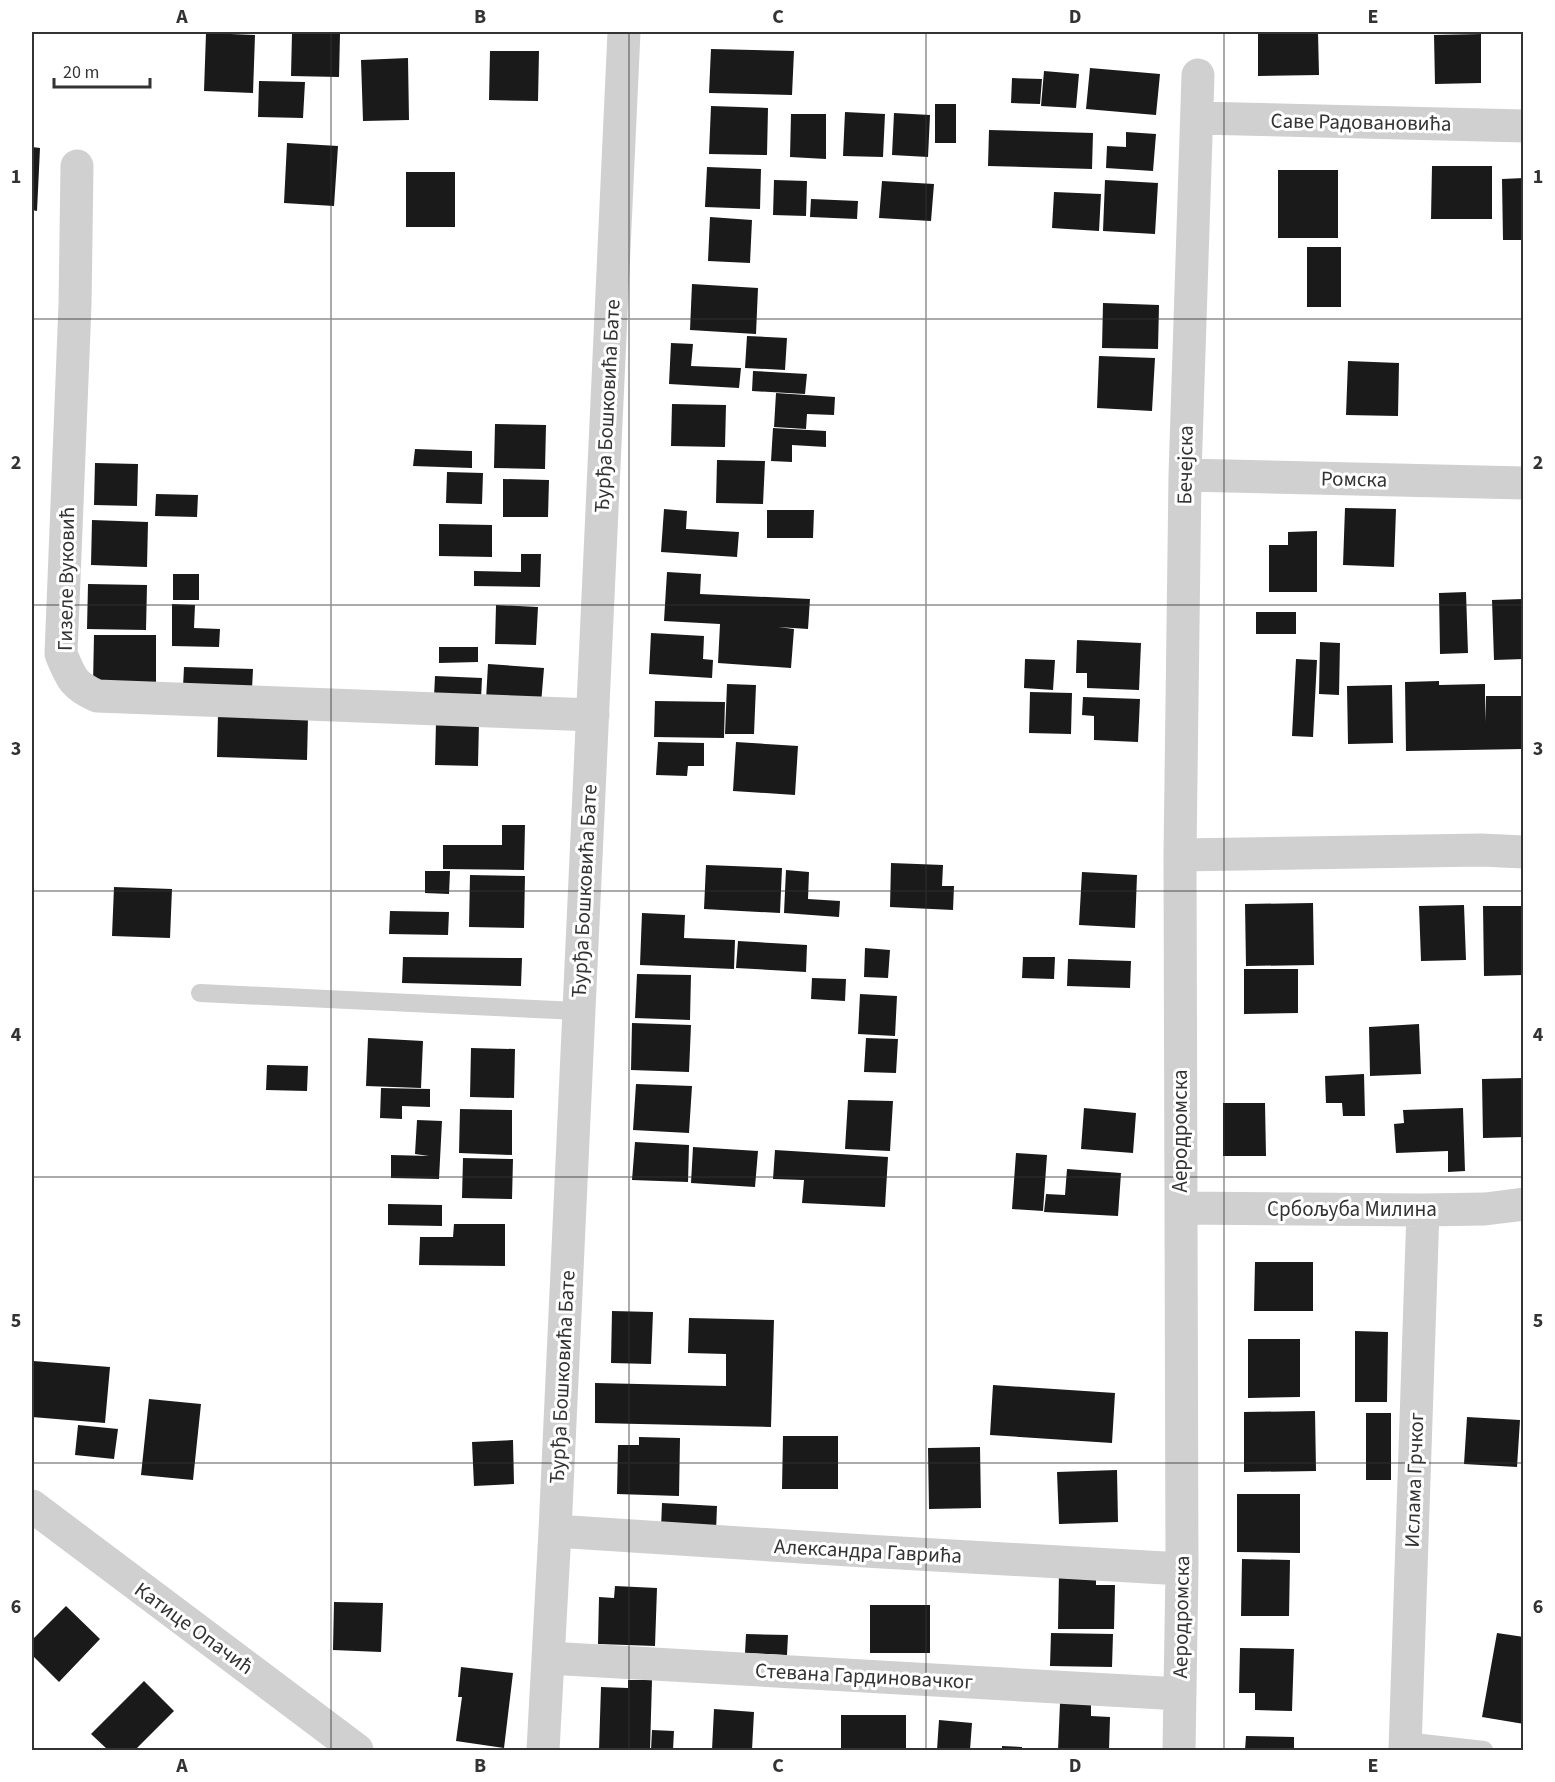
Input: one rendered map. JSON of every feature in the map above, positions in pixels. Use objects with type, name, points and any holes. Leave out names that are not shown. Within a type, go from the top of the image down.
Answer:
[{"type":"street","name":"Ђурђа Бошковића Бате","points":[[543,1750],[624,32]]},
{"type":"street","name":"Бечејска","points":[[1180,855],[1185,475],[1198,75]]},
{"type":"street","name":"Саве Радовановића","points":[[1197,118],[1524,126]]},
{"type":"street","name":"Гизеле Вуковић","points":[[77,166],[75,305],[61,654],[69,674],[76,683],[97,696],[593,715]]},
{"type":"street","name":"Ромска","points":[[1185,475],[1524,483]]},
{"type":"street","points":[[1180,855],[1481,850],[1524,852]]},
{"type":"street","name":"Аеродромска","points":[[1179,1750],[1182,1569],[1180,855]]},
{"type":"street","name":"Србољуба Милина","points":[[1180,1209],[1423,1210],[1485,1209],[1524,1204]]},
{"type":"street","name":"Ислама Грчког","points":[[1405,1746],[1423,1210]]},
{"type":"street","name":"Катице Опачић","points":[[32,1506],[357,1750]]},
{"type":"street","name":"Александра Гаврића","points":[[555,1531],[1182,1569]]},
{"type":"street","name":"Стевана Гардиновачког","points":[[548,1658],[1180,1694]]},
{"type":"lane","points":[[200,993],[578,1011]]},
{"type":"lane","points":[[1405,1746],[1484,1750]]},
{"type":"building","points":[[1258,32],[1318,32],[1319,75],[1258,76]]},
{"type":"building","points":[[206,33],[255,35],[253,93],[204,91]]},
{"type":"building","points":[[292,33],[340,34],[339,77],[291,76]]},
{"type":"building","points":[[1481,34],[1481,83],[1435,84],[1434,35]]},
{"type":"building","points":[[711,49],[794,51],[792,95],[709,93]]},
{"type":"building","points":[[490,51],[539,51],[538,101],[489,100]]},
{"type":"building","points":[[408,58],[409,120],[363,121],[361,60]]},
{"type":"building","points":[[1090,68],[1160,74],[1156,115],[1086,109]]},
{"type":"building","points":[[1044,71],[1079,74],[1076,108],[1041,106]]},
{"type":"building","points":[[1012,78],[1042,79],[1040,104],[1011,103]]},
{"type":"building","points":[[259,81],[305,82],[303,118],[258,117]]},
{"type":"building","points":[[935,104],[956,104],[956,143],[935,143]]},
{"type":"building","points":[[711,106],[768,108],[767,155],[709,154]]},
{"type":"building","points":[[845,112],[885,114],[883,157],[843,156]]},
{"type":"building","points":[[894,113],[930,115],[928,157],[892,155]]},
{"type":"building","points":[[791,114],[826,114],[826,159],[790,157]]},
{"type":"building","points":[[989,130],[1093,133],[1092,169],[988,166]]},
{"type":"building","points":[[1126,132],[1156,134],[1153,171],[1106,168],[1107,146],[1126,147]]},
{"type":"building","points":[[287,143],[338,146],[334,206],[284,203]]},
{"type":"building","points":[[32,147],[40,148],[37,211],[32,210]]},
{"type":"building","points":[[1432,166],[1492,166],[1492,219],[1431,219]]},
{"type":"building","points":[[707,167],[761,169],[760,209],[705,207]]},
{"type":"building","points":[[1278,170],[1338,170],[1338,238],[1278,238]]},
{"type":"building","points":[[406,172],[455,172],[455,227],[406,227]]},
{"type":"building","points":[[1524,178],[1524,240],[1503,240],[1502,179]]},
{"type":"building","points":[[774,180],[807,181],[806,216],[773,215]]},
{"type":"building","points":[[1105,180],[1158,183],[1155,234],[1103,231]]},
{"type":"building","points":[[882,181],[934,184],[931,221],[879,218]]},
{"type":"building","points":[[1054,192],[1101,194],[1099,231],[1052,228]]},
{"type":"building","points":[[811,199],[858,201],[857,219],[810,217]]},
{"type":"building","points":[[710,217],[752,220],[750,263],[708,261]]},
{"type":"building","points":[[1307,247],[1341,247],[1341,307],[1307,307]]},
{"type":"building","points":[[692,284],[758,288],[756,334],[690,330]]},
{"type":"building","points":[[1103,303],[1159,305],[1158,349],[1102,348]]},
{"type":"building","points":[[747,336],[787,338],[785,370],[745,368]]},
{"type":"building","points":[[671,343],[693,344],[691,366],[741,368],[739,388],[669,384]]},
{"type":"building","points":[[1099,356],[1155,358],[1152,411],[1097,408]]},
{"type":"building","points":[[1348,361],[1399,363],[1398,416],[1346,415]]},
{"type":"building","points":[[753,371],[807,374],[805,394],[752,391]]},
{"type":"building","points":[[776,393],[835,397],[834,415],[807,414],[806,429],[774,427]]},
{"type":"building","points":[[672,404],[726,405],[725,447],[671,446]]},
{"type":"building","points":[[495,424],[546,425],[545,469],[494,468]]},
{"type":"building","points":[[773,428],[826,431],[826,447],[792,445],[792,462],[771,461]]},
{"type":"building","points":[[415,449],[472,451],[472,468],[413,466]]},
{"type":"building","points":[[717,460],[765,461],[763,504],[716,503]]},
{"type":"building","points":[[95,463],[138,464],[137,506],[94,505]]},
{"type":"building","points":[[447,472],[483,473],[482,504],[446,503]]},
{"type":"building","points":[[503,479],[549,480],[548,517],[503,517]]},
{"type":"building","points":[[156,494],[198,495],[197,517],[155,516]]},
{"type":"building","points":[[1345,508],[1396,509],[1394,567],[1343,565]]},
{"type":"building","points":[[664,509],[687,511],[686,529],[739,532],[737,557],[661,552]]},
{"type":"building","points":[[767,510],[814,510],[813,538],[767,538]]},
{"type":"building","points":[[92,520],[148,522],[147,567],[91,565]]},
{"type":"building","points":[[439,524],[492,525],[492,557],[439,556]]},
{"type":"building","points":[[1317,531],[1317,592],[1269,592],[1269,545],[1288,545],[1288,532]]},
{"type":"building","points":[[521,554],[541,554],[540,587],[474,586],[474,571],[521,572]]},
{"type":"building","points":[[667,572],[701,574],[700,594],[810,599],[808,629],[778,627],[794,629],[791,668],[718,663],[720,624],[664,621]]},
{"type":"building","points":[[173,574],[199,574],[199,600],[173,600]]},
{"type":"building","points":[[88,584],[147,585],[146,630],[87,629]]},
{"type":"building","points":[[1466,592],[1468,653],[1440,654],[1439,593]]},
{"type":"building","points":[[1523,599],[1524,659],[1494,660],[1492,600]]},
{"type":"building","points":[[172,604],[195,605],[194,628],[220,629],[219,647],[172,646]]},
{"type":"building","points":[[496,605],[538,607],[536,645],[495,644]]},
{"type":"building","points":[[1256,612],[1296,612],[1296,634],[1256,634]]},
{"type":"building","points":[[651,633],[704,636],[703,659],[713,660],[712,678],[649,674]]},
{"type":"building","points":[[94,635],[156,635],[156,684],[93,684]]},
{"type":"building","points":[[1077,640],[1141,643],[1139,690],[1087,688],[1087,673],[1076,673]]},
{"type":"building","points":[[1320,642],[1340,643],[1339,695],[1319,694]]},
{"type":"building","points":[[439,647],[478,647],[478,662],[439,663]]},
{"type":"building","points":[[1025,659],[1055,660],[1053,690],[1024,688]]},
{"type":"building","points":[[1296,659],[1317,660],[1313,737],[1292,736]]},
{"type":"building","points":[[488,664],[544,668],[541,704],[486,700]]},
{"type":"building","points":[[184,667],[253,669],[252,689],[183,687]]},
{"type":"building","points":[[435,676],[482,678],[481,699],[434,697]]},
{"type":"building","points":[[1439,681],[1439,685],[1485,684],[1485,722],[1486,696],[1524,696],[1524,749],[1406,751],[1405,682]]},
{"type":"building","points":[[727,684],[756,685],[754,734],[725,734]]},
{"type":"building","points":[[1392,685],[1393,743],[1348,744],[1347,686]]},
{"type":"building","points":[[1030,692],[1072,693],[1071,734],[1029,733]]},
{"type":"building","points":[[1083,697],[1140,699],[1138,742],[1094,740],[1094,716],[1082,715]]},
{"type":"building","points":[[655,701],[725,702],[724,738],[654,737]]},
{"type":"building","points":[[218,713],[308,717],[307,760],[217,757]]},
{"type":"building","points":[[436,721],[479,722],[478,766],[435,765]]},
{"type":"building","points":[[658,742],[704,743],[704,766],[688,766],[687,776],[656,775]]},
{"type":"building","points":[[736,742],[798,746],[795,795],[733,791]]},
{"type":"building","points":[[502,825],[525,825],[524,870],[443,869],[443,845],[502,845]]},
{"type":"building","points":[[891,863],[943,865],[942,886],[954,886],[953,910],[890,907]]},
{"type":"building","points":[[706,865],[782,868],[780,913],[704,909]]},
{"type":"building","points":[[786,870],[809,872],[808,899],[840,901],[839,917],[784,913]]},
{"type":"building","points":[[425,871],[450,871],[449,894],[425,893]]},
{"type":"building","points":[[1082,872],[1137,875],[1135,928],[1079,925]]},
{"type":"building","points":[[470,875],[525,876],[524,928],[469,927]]},
{"type":"building","points":[[114,887],[172,889],[170,938],[112,936]]},
{"type":"building","points":[[1313,903],[1314,965],[1246,966],[1245,904]]},
{"type":"building","points":[[1464,905],[1466,960],[1421,961],[1419,906]]},
{"type":"building","points":[[1483,906],[1524,906],[1524,975],[1484,976]]},
{"type":"building","points":[[390,911],[449,912],[448,935],[389,934]]},
{"type":"building","points":[[642,913],[685,915],[684,938],[735,940],[734,969],[640,965]]},
{"type":"building","points":[[738,941],[807,945],[806,972],[736,968]]},
{"type":"building","points":[[865,948],[890,950],[888,978],[864,977]]},
{"type":"building","points":[[403,957],[522,958],[521,986],[402,983]]},
{"type":"building","points":[[1023,957],[1055,957],[1054,979],[1022,978]]},
{"type":"building","points":[[1068,959],[1131,961],[1130,988],[1067,986]]},
{"type":"building","points":[[1244,969],[1298,969],[1298,1013],[1244,1014]]},
{"type":"building","points":[[637,974],[691,975],[690,1020],[635,1018]]},
{"type":"building","points":[[812,978],[846,979],[845,1001],[811,999]]},
{"type":"building","points":[[860,994],[897,996],[895,1036],[858,1034]]},
{"type":"building","points":[[632,1023],[691,1025],[689,1072],[631,1070]]},
{"type":"building","points":[[1419,1024],[1421,1074],[1370,1076],[1369,1027]]},
{"type":"building","points":[[368,1038],[423,1041],[421,1088],[366,1086]]},
{"type":"building","points":[[866,1038],[898,1039],[896,1073],[864,1072]]},
{"type":"building","points":[[471,1048],[515,1049],[514,1098],[470,1097]]},
{"type":"building","points":[[267,1065],[308,1066],[307,1091],[266,1090]]},
{"type":"building","points":[[1364,1074],[1365,1116],[1343,1116],[1342,1103],[1326,1103],[1325,1076]]},
{"type":"building","points":[[1524,1078],[1524,1137],[1483,1138],[1482,1079]]},
{"type":"building","points":[[636,1084],[692,1086],[689,1133],[633,1130]]},
{"type":"building","points":[[381,1088],[430,1089],[430,1107],[402,1106],[402,1119],[380,1118]]},
{"type":"building","points":[[848,1100],[893,1101],[890,1151],[845,1149]]},
{"type":"building","points":[[1223,1103],[1265,1103],[1266,1156],[1223,1156]]},
{"type":"building","points":[[1084,1108],[1136,1113],[1133,1153],[1081,1149]]},
{"type":"building","points":[[1463,1108],[1465,1171],[1448,1172],[1448,1151],[1396,1153],[1394,1124],[1404,1123],[1403,1110]]},
{"type":"building","points":[[460,1109],[512,1110],[512,1155],[459,1153]]},
{"type":"building","points":[[417,1120],[442,1121],[439,1179],[391,1178],[391,1155],[429,1156],[415,1154]]},
{"type":"building","points":[[635,1142],[689,1145],[688,1182],[632,1180]]},
{"type":"building","points":[[693,1147],[758,1151],[755,1187],[691,1183]]},
{"type":"building","points":[[775,1150],[888,1157],[885,1207],[802,1203],[804,1180],[773,1179]]},
{"type":"building","points":[[1016,1153],[1047,1155],[1043,1211],[1012,1209]]},
{"type":"building","points":[[463,1158],[513,1159],[512,1199],[462,1198]]},
{"type":"building","points":[[1067,1169],[1121,1173],[1118,1216],[1044,1212],[1046,1194],[1065,1195]]},
{"type":"building","points":[[388,1204],[442,1205],[442,1226],[388,1225]]},
{"type":"building","points":[[454,1224],[505,1224],[505,1266],[419,1265],[420,1237],[453,1237]]},
{"type":"building","points":[[1522,1251],[1524,1251],[1524,1281],[1521,1281]]},
{"type":"building","points":[[1255,1262],[1313,1262],[1313,1311],[1254,1311]]},
{"type":"building","points":[[612,1311],[653,1312],[651,1364],[611,1363]]},
{"type":"building","points":[[689,1318],[774,1320],[771,1427],[595,1423],[595,1383],[726,1386],[726,1354],[688,1353]]},
{"type":"building","points":[[1521,1320],[1524,1320],[1524,1365],[1521,1365]]},
{"type":"building","points":[[1355,1331],[1388,1332],[1387,1402],[1355,1402]]},
{"type":"building","points":[[1248,1339],[1300,1339],[1300,1397],[1248,1398]]},
{"type":"building","points":[[33,1361],[110,1367],[105,1423],[32,1417]]},
{"type":"building","points":[[993,1385],[1115,1393],[1112,1443],[990,1435]]},
{"type":"building","points":[[149,1399],[201,1404],[193,1480],[141,1475]]},
{"type":"building","points":[[1315,1411],[1316,1471],[1244,1472],[1244,1412]]},
{"type":"building","points":[[1366,1413],[1391,1413],[1391,1480],[1366,1480]]},
{"type":"building","points":[[1467,1417],[1520,1420],[1517,1467],[1464,1464]]},
{"type":"building","points":[[78,1425],[118,1429],[114,1459],[75,1455]]},
{"type":"building","points":[[783,1436],[838,1436],[838,1489],[782,1489]]},
{"type":"building","points":[[639,1437],[680,1438],[679,1496],[617,1494],[618,1445],[639,1445]]},
{"type":"building","points":[[513,1440],[514,1484],[474,1486],[472,1442]]},
{"type":"building","points":[[980,1447],[981,1508],[929,1509],[928,1448]]},
{"type":"building","points":[[1117,1470],[1118,1522],[1059,1524],[1057,1472]]},
{"type":"building","points":[[1237,1494],[1300,1494],[1300,1553],[1237,1552]]},
{"type":"building","points":[[662,1503],[717,1506],[716,1532],[661,1529]]},
{"type":"building","points":[[1242,1559],[1290,1560],[1289,1616],[1241,1616]]},
{"type":"building","points":[[1059,1572],[1096,1572],[1096,1585],[1115,1585],[1114,1629],[1058,1629]]},
{"type":"building","points":[[615,1586],[657,1588],[655,1646],[598,1644],[599,1597],[614,1598]]},
{"type":"building","points":[[334,1602],[383,1603],[381,1652],[333,1650]]},
{"type":"building","points":[[870,1605],[930,1605],[930,1653],[870,1653]]},
{"type":"building","points":[[66,1606],[100,1639],[59,1682],[32,1655],[32,1640]]},
{"type":"building","points":[[1051,1633],[1113,1634],[1112,1667],[1050,1666]]},
{"type":"building","points":[[1497,1633],[1524,1637],[1524,1724],[1482,1717]]},
{"type":"building","points":[[746,1634],[788,1635],[787,1655],[745,1653]]},
{"type":"building","points":[[1240,1648],[1294,1649],[1292,1711],[1255,1710],[1255,1693],[1239,1693]]},
{"type":"building","points":[[461,1667],[513,1673],[504,1748],[456,1741],[462,1697],[458,1697]]},
{"type":"building","points":[[628,1680],[652,1680],[650,1750],[599,1750],[601,1687],[628,1688]]},
{"type":"building","points":[[144,1681],[174,1711],[135,1750],[108,1750],[91,1734]]},
{"type":"building","points":[[1060,1703],[1091,1704],[1091,1716],[1110,1717],[1109,1750],[1058,1750]]},
{"type":"building","points":[[714,1709],[754,1712],[752,1750],[712,1750]]},
{"type":"building","points":[[841,1715],[906,1715],[906,1750],[841,1750]]},
{"type":"building","points":[[939,1720],[972,1723],[970,1750],[937,1750]]},
{"type":"building","points":[[652,1730],[674,1731],[673,1750],[651,1750]]},
{"type":"building","points":[[1246,1736],[1294,1737],[1294,1750],[1245,1750]]},
{"type":"building","points":[[1002,1746],[1022,1747],[1022,1750],[1002,1750]]}]
